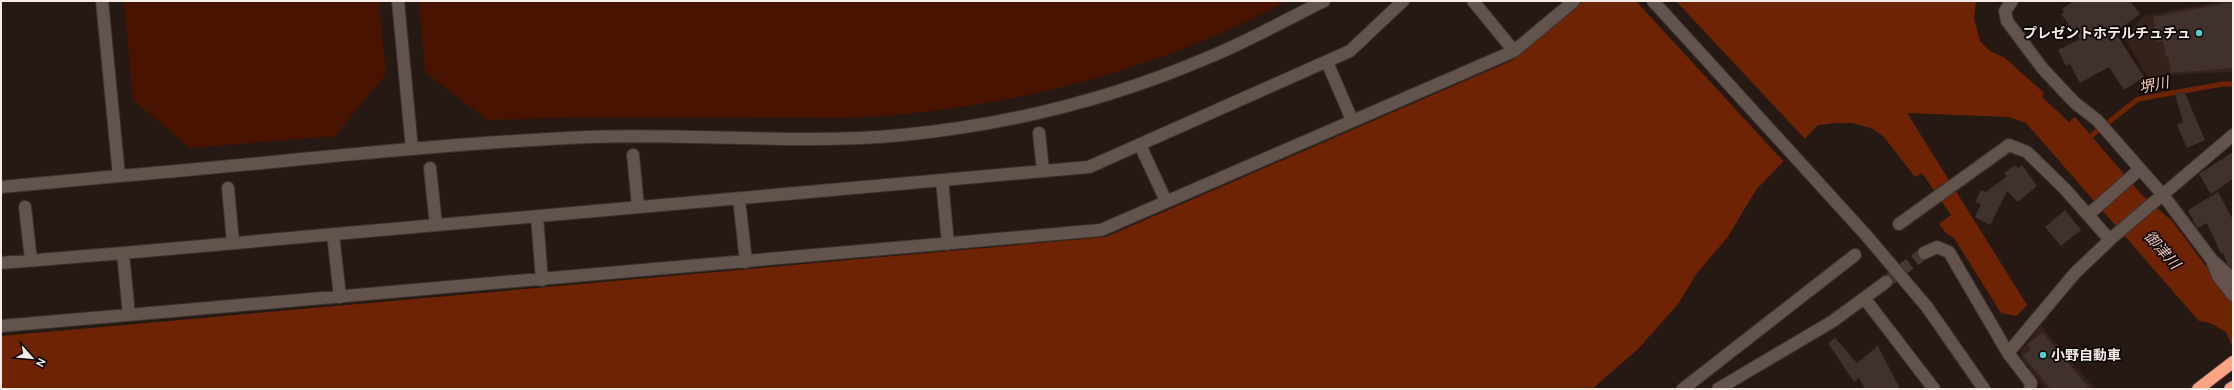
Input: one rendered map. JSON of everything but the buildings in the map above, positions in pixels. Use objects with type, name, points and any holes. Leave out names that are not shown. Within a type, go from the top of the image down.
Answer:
[{"type":"highway","points":[[2198,389],[2229,365]]},
{"type":"street","points":[[102,1],[119,176]]},
{"type":"street","points":[[398,1],[412,149]]},
{"type":"street","points":[[1,187],[412,149],[585,137],[844,138],[902,135],[950,129],[1038,112],[1137,85],[1210,57],[1324,1]]},
{"type":"street","points":[[1,263],[537,217],[638,206],[739,199],[1088,166],[1140,145],[1350,51],[1403,1]]},
{"type":"street","points":[[1472,1],[1514,51]]},
{"type":"street","points":[[1,326],[542,280],[1101,230],[1514,51],[1574,1]]},
{"type":"street","points":[[1653,1],[1865,234],[1927,307],[1984,389]]},
{"type":"street","points":[[2012,1],[2005,11],[2007,21],[2034,57],[2075,103],[2097,120],[2137,171],[2212,260],[2233,279]]},
{"type":"street","points":[[1327,62],[1352,120]]},
{"type":"street","points":[[1039,133],[1043,170]]},
{"type":"street","points":[[2008,353],[2075,273],[2112,238],[2233,136]]},
{"type":"street","points":[[1140,145],[1166,201]]},
{"type":"street","points":[[1899,224],[2009,145],[2027,152],[2091,213],[2112,238]]},
{"type":"street","points":[[633,155],[638,206]]},
{"type":"street","points":[[430,168],[436,225]]},
{"type":"street","points":[[2091,213],[2137,171]]},
{"type":"street","points":[[942,180],[948,244]]},
{"type":"street","points":[[228,188],[233,242]]},
{"type":"street","points":[[739,199],[746,262]]},
{"type":"street","points":[[25,207],[31,260]]},
{"type":"street","points":[[537,217],[542,280]]},
{"type":"street","points":[[333,234],[340,297]]},
{"type":"street","points":[[1924,253],[1938,247],[1949,252],[2008,353],[2030,384],[2030,389]]},
{"type":"street","points":[[123,253],[129,315]]},
{"type":"street","points":[[1683,389],[1855,255]]},
{"type":"street","points":[[2212,260],[2218,276],[2233,296]]},
{"type":"street","points":[[1718,389],[1833,321],[1865,299],[1886,282]]},
{"type":"street","points":[[1865,299],[1934,389]]},
{"type":"shaded area","points":[[124,1],[379,1],[386,74],[335,136],[190,148],[133,100]]},
{"type":"shaded area","points":[[419,1],[1287,1],[1236,26],[1183,49],[1128,68],[1073,84],[1016,97],[959,107],[902,114],[845,118],[591,117],[487,120],[425,72]]},
{"type":"shaded area","points":[[2224,1],[2233,1],[2233,72],[2169,75],[2149,80],[2124,36],[2144,16]]},
{"type":"shaded area","name":"小野自動車","points":[[2041,326],[2095,389],[2046,389],[2021,358],[2021,351]]},
{"type":"water","name":"御津川","points":[[1584,1],[1976,1],[1974,19],[1980,41],[1990,51],[2005,58],[2044,93],[2042,97],[2069,122],[2075,117],[2142,195],[2172,221],[2233,302],[2233,348],[2226,332],[2210,323],[2199,321],[2026,123],[2009,117],[1907,113],[2027,305],[2017,316],[2001,313],[1954,238],[1946,233],[1939,224],[1951,215],[1922,173],[1915,177],[1884,137],[1871,128],[1852,123],[1835,123],[1818,125],[1756,190],[1727,238],[1697,273],[1678,304],[1638,349],[1592,389],[1,389],[1,336],[1106,237],[1513,60]]},
{"type":"pier","points":[[1636,1],[1676,1],[1806,140],[1784,162]]},
{"type":"waterway","name":"堺川","points":[[2091,136],[2138,99],[2223,84],[2233,84]]},
{"type":"tunnel","points":[[1886,282],[1924,253]]},
{"type":"place","name":"プレゼントホテルチュチュ","points":[[2199,33]]},
{"type":"place","name":"小野自動車","points":[[2043,355]]}]
